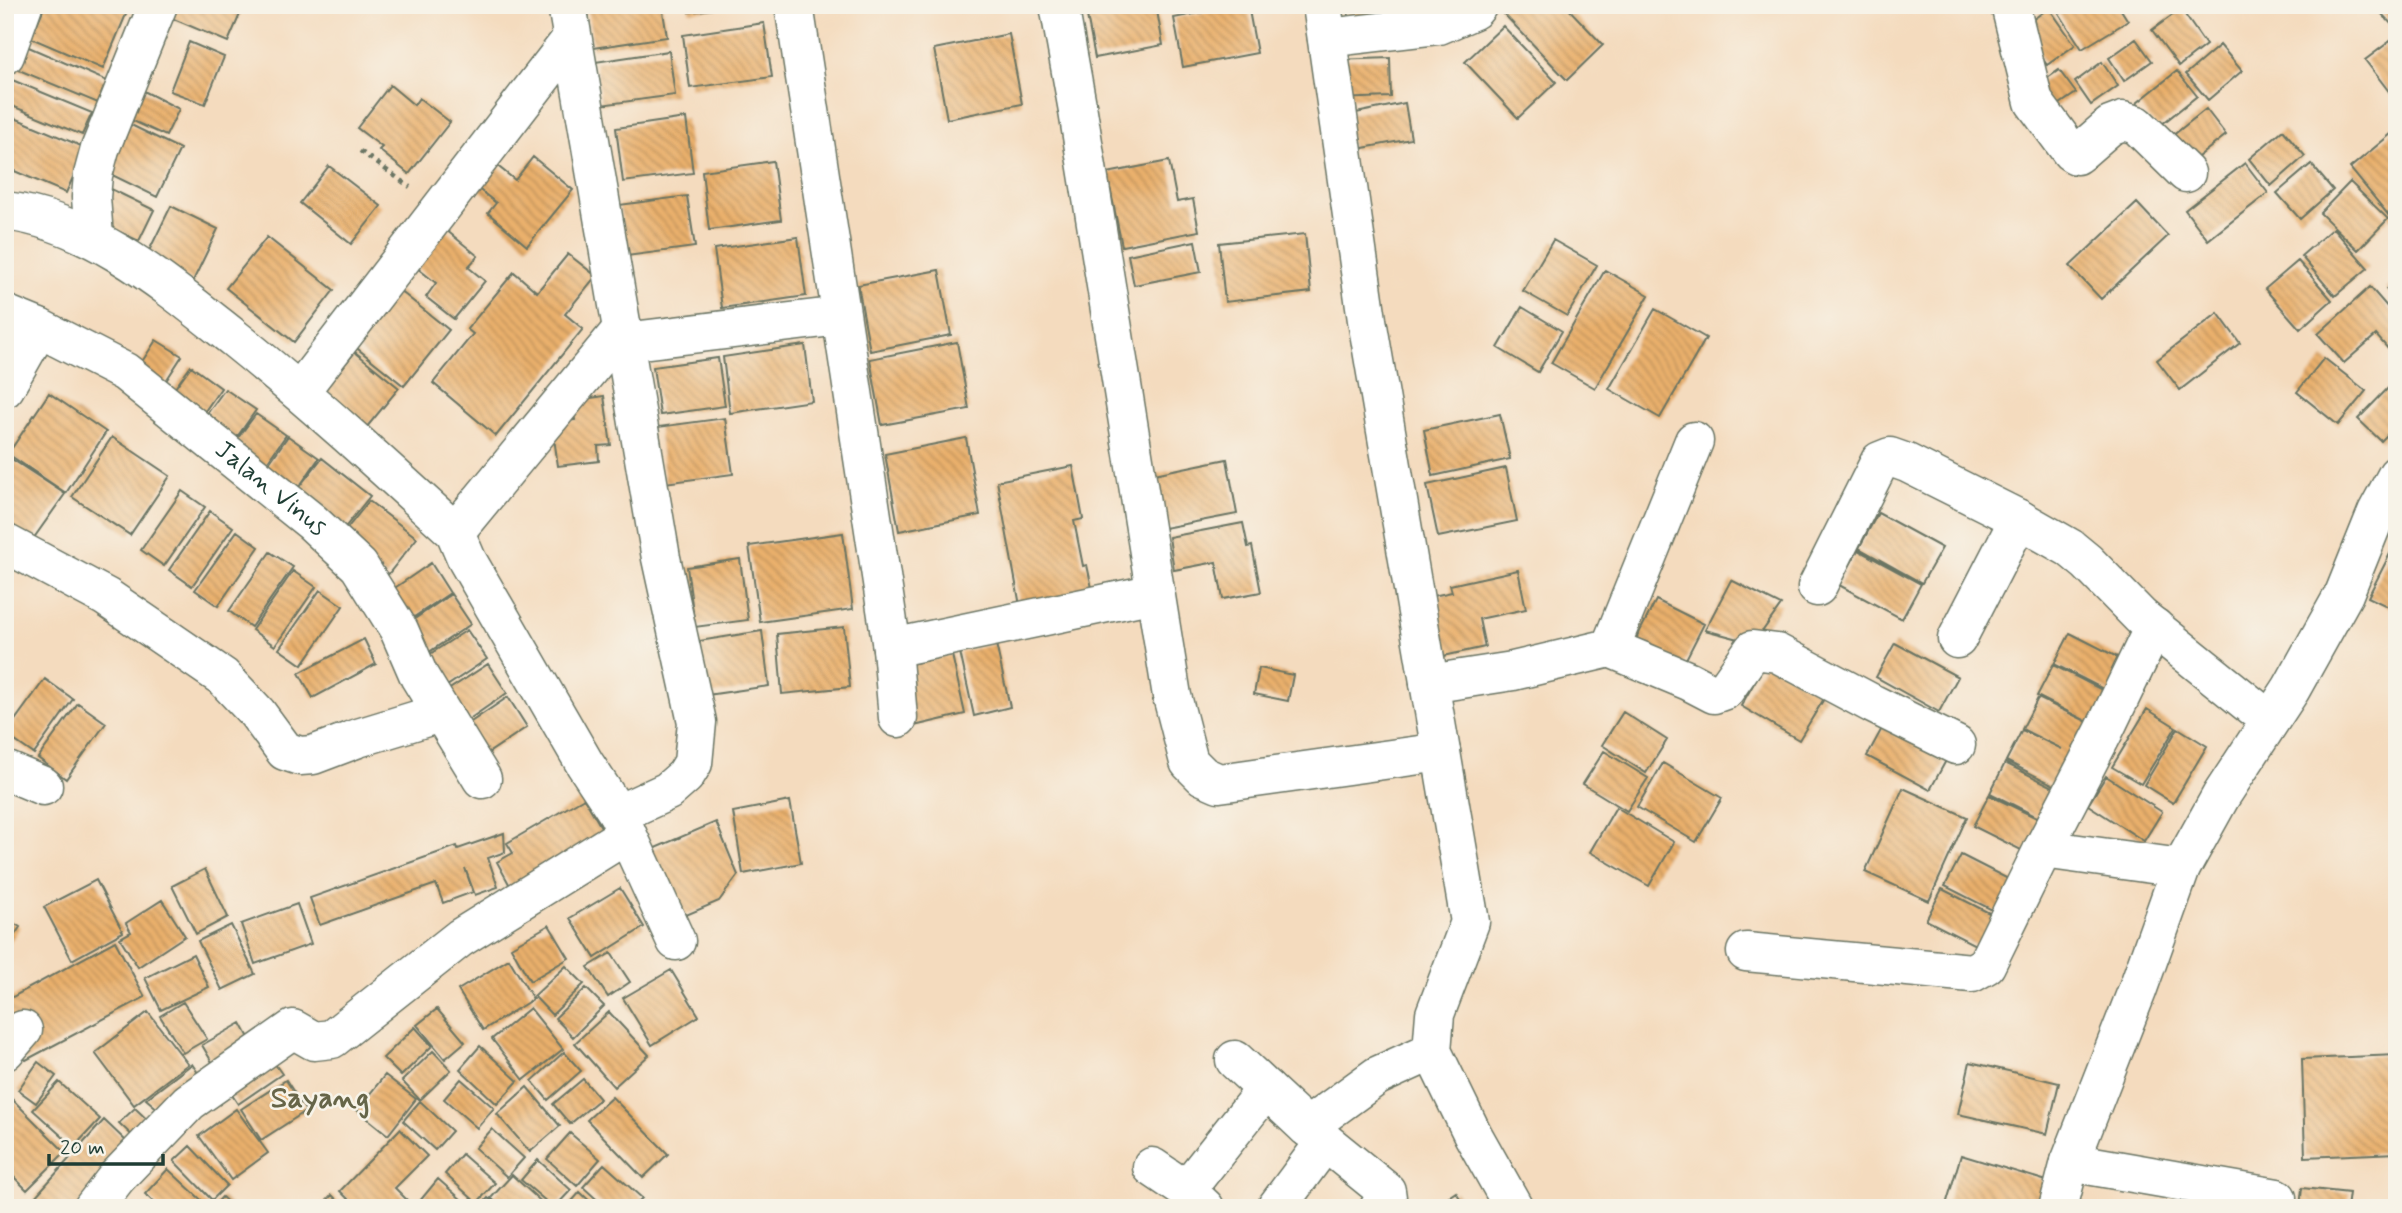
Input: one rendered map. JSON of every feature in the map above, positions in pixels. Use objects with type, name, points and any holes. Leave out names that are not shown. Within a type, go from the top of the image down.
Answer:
[{"type":"street","points":[[5,55],[23,5]]},
{"type":"street","points":[[94,238],[91,197],[100,149],[158,5]]},
{"type":"street","points":[[794,5],[892,648],[898,719]]},
{"type":"street","points":[[1059,5],[1172,696],[1189,762],[1203,776],[1219,783],[1441,752]]},
{"type":"street","points":[[1478,5],[1474,10],[1439,25],[1324,22],[1367,320],[1471,922],[1436,1014],[1432,1051],[1473,1135],[1514,1208]]},
{"type":"street","points":[[2010,5],[2034,102],[2071,152],[2076,155],[2110,126],[2123,121],[2137,125],[2186,173]]},
{"type":"street","points":[[300,391],[439,208],[569,22]]},
{"type":"street","points":[[93,1208],[117,1177],[189,1102],[293,1029],[314,1041],[332,1039],[460,939],[668,791],[685,776],[693,763],[698,722],[661,558],[569,22]]},
{"type":"street","points":[[5,211],[58,223],[94,238],[181,296],[300,391],[455,532],[467,560],[622,824],[676,941]]},
{"type":"street","points":[[455,532],[624,335],[841,316]]},
{"type":"street","name":"Jalan Vinus","points":[[5,388],[22,321],[125,372],[312,522],[359,566],[399,630],[419,676],[440,713],[482,779]]},
{"type":"street","points":[[1610,648],[1694,441]]},
{"type":"street","points":[[1817,587],[1880,461],[1890,457],[2019,519],[2079,555],[2154,627],[2270,720]]},
{"type":"street","points":[[2057,1208],[2070,1162],[2137,991],[2181,868],[2221,796],[2291,689],[2344,594],[2377,512],[2396,478]]},
{"type":"street","points":[[1957,639],[2019,519]]},
{"type":"street","points":[[5,543],[106,597],[223,677],[257,713],[285,751],[300,756],[313,755],[440,713]]},
{"type":"street","points":[[892,648],[1155,593]]},
{"type":"street","points":[[1746,952],[1972,973],[1986,965],[2154,627]]},
{"type":"street","points":[[1429,684],[1513,671],[1610,648],[1714,694],[1725,690],[1753,650],[1777,653],[1956,745]]},
{"type":"street","points":[[5,770],[43,786]]},
{"type":"street","points":[[2043,849],[2181,868]]},
{"type":"street","points":[[1276,1208],[1316,1135],[1377,1076],[1432,1051]]},
{"type":"street","points":[[1235,1060],[1316,1135],[1387,1191],[1387,1198],[1380,1208]]},
{"type":"street","points":[[1152,1167],[1195,1199],[1266,1089]]},
{"type":"street","points":[[2070,1162],[2277,1198]]},
{"type":"path","points":[[360,151],[439,208]]},
{"type":"building","points":[[45,5],[130,5],[103,69],[31,38]]},
{"type":"building","points":[[168,5],[244,5],[228,42],[164,15]]},
{"type":"building","points":[[587,5],[662,5],[667,37],[593,48]]},
{"type":"building","points":[[689,5],[728,5],[729,7],[689,12]]},
{"type":"building","points":[[1085,5],[1156,5],[1163,45],[1095,58]]},
{"type":"building","points":[[1248,5],[1257,53],[1183,67],[1174,18]]},
{"type":"building","points":[[1347,5],[1410,5],[1411,13],[1350,23]]},
{"type":"building","points":[[1502,5],[1565,5],[1603,45],[1567,80],[1499,9]]},
{"type":"building","points":[[2072,5],[2118,5],[2128,21],[2082,49],[2059,13]]},
{"type":"building","points":[[2385,5],[2397,5],[2397,30],[2379,11]]},
{"type":"building","points":[[2049,8],[2075,45],[2047,65],[2021,28]]},
{"type":"building","points":[[2181,9],[2206,45],[2179,66],[2152,30]]},
{"type":"building","points":[[764,23],[772,77],[690,88],[683,35]]},
{"type":"building","points":[[1503,26],[1556,82],[1518,118],[1465,62]]},
{"type":"building","points":[[1009,34],[1022,104],[947,119],[934,49]]},
{"type":"building","points":[[2397,36],[2397,102],[2365,60]]},
{"type":"building","points":[[2136,39],[2152,61],[2124,81],[2109,58]]},
{"type":"building","points":[[189,42],[224,57],[205,104],[170,91]]},
{"type":"building","points":[[24,45],[107,81],[98,103],[14,68]]},
{"type":"building","points":[[2220,45],[2242,71],[2208,100],[2186,74]]},
{"type":"building","points":[[669,51],[675,95],[601,105],[595,62]]},
{"type":"building","points":[[1390,58],[1391,97],[1336,99],[1335,60]]},
{"type":"building","points":[[2102,62],[2118,86],[2091,105],[2075,82]]},
{"type":"building","points":[[2059,70],[2076,93],[2048,112],[2032,89]]},
{"type":"building","points":[[2177,71],[2197,96],[2157,128],[2137,103]]},
{"type":"building","points":[[5,77],[92,113],[82,135],[5,103]]},
{"type":"building","points":[[390,85],[414,105],[419,98],[450,122],[409,174],[379,150],[382,147],[357,128]]},
{"type":"building","points":[[134,86],[179,109],[166,136],[120,115]]},
{"type":"building","points":[[1405,103],[1411,139],[1352,150],[1346,115]]},
{"type":"building","points":[[2206,109],[2226,135],[2185,167],[2166,141]]},
{"type":"building","points":[[10,116],[86,148],[66,193],[5,167],[5,127]]},
{"type":"building","points":[[686,118],[693,173],[623,182],[616,128]]},
{"type":"building","points":[[123,121],[180,149],[157,197],[100,169]]},
{"type":"building","points":[[2397,129],[2397,220],[2394,222],[2350,168]]},
{"type":"building","points":[[2283,130],[2305,156],[2271,186],[2249,159]]},
{"type":"building","points":[[533,157],[573,190],[527,246],[488,213],[496,203],[476,187],[495,164],[515,180]]},
{"type":"building","points":[[773,161],[781,220],[709,230],[702,171]]},
{"type":"building","points":[[1169,161],[1177,202],[1193,199],[1199,231],[1122,246],[1107,173]]},
{"type":"building","points":[[2245,163],[2268,193],[2208,240],[2185,210]]},
{"type":"building","points":[[2311,164],[2333,190],[2300,219],[2277,193]]},
{"type":"building","points":[[329,166],[381,206],[351,244],[300,203]]},
{"type":"building","points":[[2350,182],[2388,219],[2358,250],[2320,213]]},
{"type":"building","points":[[111,189],[154,210],[139,241],[96,221]]},
{"type":"building","points":[[687,196],[695,247],[627,256],[619,205]]},
{"type":"building","points":[[2137,203],[2168,236],[2101,299],[2070,266]]},
{"type":"building","points":[[171,206],[218,229],[193,281],[145,259]]},
{"type":"building","points":[[2333,228],[2368,268],[2335,296],[2301,256]]},
{"type":"building","points":[[446,230],[478,256],[468,267],[485,281],[454,319],[426,297],[436,283],[416,267]]},
{"type":"building","points":[[1305,234],[1311,292],[1225,302],[1219,243]]},
{"type":"building","points":[[267,237],[334,290],[294,342],[226,288]]},
{"type":"building","points":[[798,237],[806,296],[722,308],[714,249]]},
{"type":"building","points":[[1553,240],[1597,265],[1567,316],[1523,291]]},
{"type":"building","points":[[1195,241],[1201,272],[1134,285],[1128,255]]},
{"type":"building","points":[[568,254],[596,276],[565,314],[583,329],[496,436],[433,383],[473,334],[467,329],[514,272],[537,292]]},
{"type":"building","points":[[2298,261],[2332,300],[2300,329],[2265,289]]},
{"type":"building","points":[[939,270],[951,335],[870,351],[858,285]]},
{"type":"building","points":[[1605,270],[1649,295],[1595,388],[1551,363]]},
{"type":"building","points":[[2397,280],[2397,301],[2386,289]]},
{"type":"building","points":[[2370,287],[2397,318],[2397,359],[2376,335],[2344,363],[2318,334]]},
{"type":"building","points":[[399,290],[449,330],[404,386],[353,345]]},
{"type":"building","points":[[1522,307],[1562,331],[1538,372],[1498,348]]},
{"type":"building","points":[[1655,309],[1706,338],[1660,418],[1609,389]]},
{"type":"building","points":[[2218,313],[2240,343],[2180,390],[2157,360]]},
{"type":"building","points":[[156,340],[182,356],[160,390],[134,374]]},
{"type":"building","points":[[957,342],[969,409],[882,425],[870,359]]},
{"type":"building","points":[[805,345],[812,401],[730,413],[723,357]]},
{"type":"building","points":[[355,352],[399,388],[366,428],[322,392]]},
{"type":"building","points":[[718,358],[725,406],[660,415],[653,367]]},
{"type":"building","points":[[2324,358],[2366,391],[2338,425],[2297,392]]},
{"type":"building","points":[[191,366],[221,388],[198,421],[167,399]]},
{"type":"building","points":[[2397,379],[2397,425],[2381,441],[2358,419]]},
{"type":"building","points":[[225,389],[256,410],[232,444],[201,422]]},
{"type":"building","points":[[49,393],[106,432],[66,493],[8,454]]},
{"type":"building","points":[[604,396],[611,445],[598,446],[599,461],[558,466],[552,424],[575,420],[572,401]]},
{"type":"building","points":[[256,414],[286,435],[263,468],[232,446]]},
{"type":"building","points":[[1500,414],[1510,459],[1433,476],[1424,430]]},
{"type":"building","points":[[725,418],[733,474],[665,483],[658,427]]},
{"type":"building","points":[[288,436],[319,458],[299,487],[322,458],[370,496],[339,535],[265,469]]},
{"type":"building","points":[[112,437],[170,476],[130,535],[72,497]]},
{"type":"building","points":[[966,438],[980,515],[899,531],[885,454]]},
{"type":"building","points":[[7,456],[65,494],[26,549],[5,537]]},
{"type":"building","points":[[1227,459],[1237,514],[1164,528],[1154,474]]},
{"type":"building","points":[[1073,466],[1083,519],[1074,521],[1083,566],[1087,565],[1094,597],[1021,611],[997,481]]},
{"type":"building","points":[[1506,468],[1517,521],[1438,537],[1427,485]]},
{"type":"building","points":[[182,491],[205,507],[164,566],[141,550]]},
{"type":"building","points":[[369,501],[417,538],[386,577],[338,540]]},
{"type":"building","points":[[210,511],[233,527],[192,586],[169,570]]},
{"type":"building","points":[[1878,513],[1942,548],[1922,583],[1859,548]]},
{"type":"building","points":[[1243,523],[1248,547],[1252,546],[1261,592],[1223,599],[1216,562],[1174,570],[1169,537]]},
{"type":"building","points":[[237,531],[259,547],[218,606],[195,590]]},
{"type":"building","points":[[843,533],[853,609],[760,622],[749,546]]},
{"type":"building","points":[[2397,540],[2397,611],[2368,597]]},
{"type":"building","points":[[1858,550],[1921,584],[1902,619],[1839,585]]},
{"type":"building","points":[[270,552],[293,567],[251,627],[229,611]]},
{"type":"building","points":[[740,559],[748,620],[695,627],[687,567]]},
{"type":"building","points":[[431,563],[450,593],[405,623],[386,594]]},
{"type":"building","points":[[1518,570],[1526,609],[1479,619],[1485,647],[1430,659],[1418,599],[1452,592],[1450,585]]},
{"type":"building","points":[[293,571],[316,587],[275,646],[252,630]]},
{"type":"building","points":[[1731,580],[1781,605],[1754,643],[1705,630]]},
{"type":"building","points":[[320,590],[343,606],[302,665],[279,649]]},
{"type":"building","points":[[451,594],[471,624],[426,654],[406,625]]},
{"type":"building","points":[[1656,600],[1704,624],[1682,667],[1634,643]]},
{"type":"building","points":[[844,627],[850,687],[782,694],[777,634]]},
{"type":"building","points":[[467,630],[487,659],[441,690],[421,660]]},
{"type":"building","points":[[762,631],[769,686],[707,695],[699,641]]},
{"type":"building","points":[[2070,633],[2129,663],[2113,694],[2054,664]]},
{"type":"building","points":[[364,639],[376,664],[313,698],[299,673]]},
{"type":"building","points":[[1895,643],[1958,677],[1939,712],[1876,677]]},
{"type":"building","points":[[996,644],[1010,707],[974,716],[960,652]]},
{"type":"building","points":[[952,655],[965,714],[914,726],[901,666]]},
{"type":"building","points":[[1766,662],[1825,697],[1799,740],[1741,706]]},
{"type":"building","points":[[488,664],[507,693],[462,724],[442,694]]},
{"type":"building","points":[[2053,665],[2112,695],[2066,791],[2006,761],[2022,730],[2062,749],[2022,729],[2038,698],[2090,723],[2037,696]]},
{"type":"building","points":[[1259,668],[1293,675],[1288,701],[1254,694]]},
{"type":"building","points":[[45,679],[73,699],[34,754],[5,734]]},
{"type":"building","points":[[508,697],[527,727],[482,757],[462,728]]},
{"type":"building","points":[[78,703],[106,723],[66,779],[38,758]]},
{"type":"building","points":[[2147,709],[2176,727],[2141,784],[2112,767]]},
{"type":"building","points":[[1623,712],[1667,740],[1646,773],[1602,745]]},
{"type":"building","points":[[1886,721],[1949,755],[1930,790],[1867,756]]},
{"type":"building","points":[[2178,728],[2207,746],[2173,803],[2144,785]]},
{"type":"building","points":[[1604,751],[1648,778],[1627,811],[1583,784]]},
{"type":"building","points":[[1663,763],[1722,798],[1696,842],[1637,807]]},
{"type":"building","points":[[2005,763],[2065,793],[2049,823],[1990,793]]},
{"type":"building","points":[[2106,776],[2162,812],[2144,841],[2088,805]]},
{"type":"building","points":[[1903,788],[1967,817],[1929,901],[1865,872]]},
{"type":"building","points":[[1989,795],[2049,824],[2033,856],[1973,826]]},
{"type":"building","points":[[584,798],[608,839],[514,893],[497,862],[513,853],[507,843]]},
{"type":"building","points":[[790,801],[801,863],[743,874],[733,812]]},
{"type":"building","points":[[1616,807],[1674,842],[1649,886],[1590,852]]},
{"type":"building","points":[[716,822],[738,875],[719,901],[670,922],[641,854]]},
{"type":"building","points":[[504,833],[505,852],[488,858],[498,887],[475,895],[465,868],[473,892],[443,903],[436,884],[320,925],[310,898],[457,846],[458,849]]},
{"type":"building","points":[[1961,855],[2020,885],[2004,916],[1945,886]]},
{"type":"building","points":[[205,869],[228,917],[196,934],[172,886]]},
{"type":"building","points":[[96,880],[123,932],[72,960],[44,907]]},
{"type":"building","points":[[620,888],[644,927],[595,958],[570,918]]},
{"type":"building","points":[[1942,889],[2001,919],[1985,950],[1926,920]]},
{"type":"building","points":[[162,900],[185,936],[138,967],[120,938],[131,932],[126,923]]},
{"type":"building","points":[[297,904],[311,944],[255,964],[241,924]]},
{"type":"building","points":[[5,918],[20,927],[5,950]]},
{"type":"building","points":[[231,925],[255,974],[222,990],[198,941]]},
{"type":"building","points":[[549,925],[569,958],[530,981],[511,947]]},
{"type":"building","points":[[115,941],[145,997],[26,1060],[16,1053],[5,1030],[5,1001]]},
{"type":"building","points":[[611,953],[630,982],[608,997],[588,967]]},
{"type":"building","points":[[193,954],[209,987],[161,1010],[145,978]]},
{"type":"building","points":[[509,959],[533,999],[483,1030],[458,990]]},
{"type":"building","points":[[566,966],[584,984],[552,1015],[534,996]]},
{"type":"building","points":[[671,970],[699,1016],[652,1045],[623,998]]},
{"type":"building","points":[[586,988],[604,1006],[573,1037],[555,1018]]},
{"type":"building","points":[[183,1002],[207,1039],[183,1053],[160,1016]]},
{"type":"building","points":[[530,1008],[563,1049],[524,1080],[492,1039]]},
{"type":"building","points":[[437,1009],[465,1042],[445,1059],[417,1025]]},
{"type":"building","points":[[148,1012],[188,1064],[134,1105],[95,1053]]},
{"type":"building","points":[[609,1012],[649,1055],[614,1087],[575,1043]]},
{"type":"building","points":[[241,1023],[254,1047],[216,1069],[202,1045]]},
{"type":"building","points":[[415,1027],[432,1046],[401,1076],[383,1058]]},
{"type":"building","points":[[480,1046],[518,1081],[497,1104],[460,1069]]},
{"type":"building","points":[[265,1050],[282,1074],[238,1104],[222,1080]]},
{"type":"building","points":[[433,1051],[451,1070],[420,1100],[402,1081]]},
{"type":"building","points":[[564,1052],[581,1071],[548,1100],[532,1081]]},
{"type":"building","points":[[2397,1055],[2397,1153],[2305,1157],[2302,1059]]},
{"type":"building","points":[[38,1062],[56,1076],[36,1103],[18,1090]]},
{"type":"building","points":[[1970,1062],[2059,1083],[2047,1134],[1958,1114]]},
{"type":"building","points":[[192,1064],[204,1082],[166,1116],[146,1099]]},
{"type":"building","points":[[385,1075],[416,1099],[388,1135],[357,1110]]},
{"type":"building","points":[[461,1079],[494,1108],[477,1128],[444,1099]]},
{"type":"building","points":[[583,1079],[600,1099],[570,1124],[553,1104]]},
{"type":"building","points":[[286,1080],[306,1111],[261,1140],[241,1109]]},
{"type":"building","points":[[59,1082],[100,1119],[74,1147],[33,1110]]},
{"type":"building","points":[[527,1087],[560,1126],[530,1152],[497,1114]]},
{"type":"building","points":[[8,1095],[65,1152],[27,1190],[5,1168],[5,1098]]},
{"type":"building","points":[[612,1097],[668,1154],[643,1178],[587,1120]]},
{"type":"building","points":[[420,1101],[452,1131],[435,1150],[403,1121]]},
{"type":"building","points":[[135,1108],[155,1127],[141,1144],[119,1123]]},
{"type":"building","points":[[236,1109],[268,1153],[231,1180],[199,1136]]},
{"type":"building","points":[[104,1120],[128,1143],[87,1208],[45,1208],[34,1198]]},
{"type":"building","points":[[400,1129],[427,1156],[395,1188],[411,1204],[407,1208],[357,1208],[340,1191]]},
{"type":"building","points":[[492,1129],[524,1158],[507,1177],[475,1148]]},
{"type":"building","points":[[570,1133],[600,1159],[577,1186],[547,1159]]},
{"type":"building","points":[[190,1146],[227,1185],[212,1200],[174,1161]]},
{"type":"building","points":[[462,1154],[495,1183],[477,1203],[445,1174]]},
{"type":"building","points":[[1961,1155],[2050,1182],[2043,1208],[1945,1208]]},
{"type":"building","points":[[538,1160],[571,1190],[554,1208],[521,1180]]},
{"type":"building","points":[[604,1164],[642,1198],[633,1208],[606,1208],[583,1187]]},
{"type":"building","points":[[168,1169],[210,1208],[160,1208],[145,1194]]},
{"type":"building","points":[[512,1175],[548,1208],[502,1208],[491,1198]]},
{"type":"building","points":[[438,1179],[471,1208],[414,1208]]},
{"type":"building","points":[[2302,1188],[2349,1193],[2347,1208],[2300,1208]]},
{"type":"building","points":[[580,1192],[597,1208],[566,1208]]},
{"type":"building","points":[[1456,1192],[1466,1208],[1432,1208]]},
{"type":"building","points":[[332,1195],[345,1208],[320,1208]]},
{"type":"building","points":[[222,1197],[234,1208],[212,1208]]},
{"type":"building","points":[[488,1198],[499,1208],[479,1208]]},
{"type":"district","name":"Sayang","points":[[320,1098]]}]
